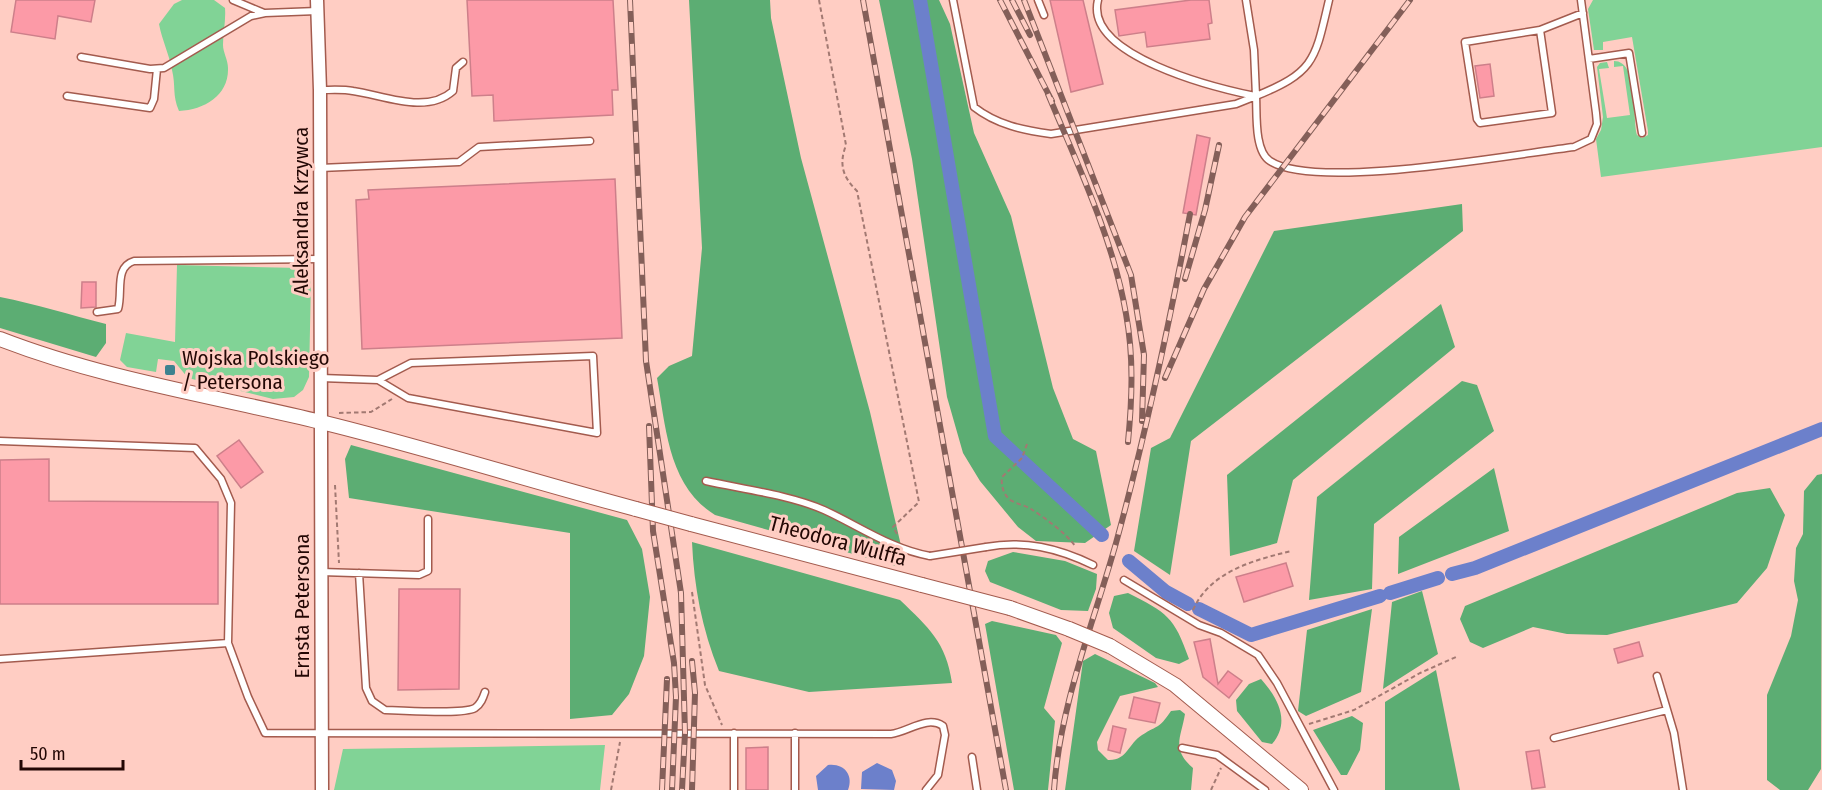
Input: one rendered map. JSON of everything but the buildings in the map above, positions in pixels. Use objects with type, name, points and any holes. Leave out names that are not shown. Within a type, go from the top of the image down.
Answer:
[{"type":"street","name":"Aleksandra Krzywca","points":[[317,6],[320,90],[320,422]]},
{"type":"street","name":"Theodora Wulffa","points":[[0,339],[40,354],[142,382],[320,422],[691,524],[1010,608],[1110,646],[1175,685],[1302,790]]},
{"type":"street","name":"Ernsta Petersona","points":[[320,422],[322,790]]},
{"type":"lane","points":[[233,0],[265,13]]},
{"type":"lane","points":[[953,0],[974,107],[1000,122],[1021,129],[1051,134],[1236,104],[1296,78],[1315,55],[1321,39],[1329,0]]},
{"type":"lane","points":[[1038,0],[1044,15]]},
{"type":"lane","points":[[1098,0],[1097,13],[1102,30],[1124,48],[1188,79],[1256,96]]},
{"type":"lane","points":[[1246,0],[1254,50],[1261,148],[1269,161],[1303,171],[1385,172],[1583,144],[1591,139],[1597,124],[1581,0]]},
{"type":"lane","points":[[81,57],[158,69],[180,60],[236,24],[265,13],[317,6]]},
{"type":"lane","points":[[1540,30],[1552,113],[1480,123],[1476,119],[1465,42],[1540,30],[1583,14]]},
{"type":"lane","points":[[1589,59],[1629,53],[1642,133]]},
{"type":"lane","points":[[320,90],[352,90],[402,101],[441,98],[453,91],[456,68],[463,62]]},
{"type":"lane","points":[[67,96],[150,108],[158,69]]},
{"type":"lane","points":[[320,168],[459,162],[479,147],[590,141]]},
{"type":"lane","points":[[97,312],[118,309],[121,269],[125,264],[134,261],[320,259]]},
{"type":"lane","points":[[320,378],[378,380],[408,398],[597,433],[594,356],[411,363],[378,380]]},
{"type":"lane","points":[[0,441],[195,448],[221,479],[231,503],[228,643],[248,697],[265,733],[321,735],[891,734],[903,732],[925,722],[937,722],[943,726],[945,735],[938,775],[926,790]]},
{"type":"lane","points":[[706,481],[821,509],[906,551],[930,556],[986,547],[1024,544],[1069,552],[1093,565]]},
{"type":"lane","points":[[321,572],[419,575],[428,571],[428,519]]},
{"type":"lane","points":[[358,573],[366,688],[377,707],[385,710],[462,711],[475,708],[485,692]]},
{"type":"lane","points":[[1125,580],[1258,655],[1301,727],[1334,790]]},
{"type":"lane","points":[[0,659],[228,643]]},
{"type":"lane","points":[[1657,676],[1674,733],[1683,790]]},
{"type":"lane","points":[[1554,738],[1667,711]]},
{"type":"lane","points":[[734,733],[734,790]]},
{"type":"lane","points":[[795,733],[795,790]]},
{"type":"lane","points":[[1182,748],[1217,755],[1265,790]]},
{"type":"lane","points":[[972,757],[977,790]]},
{"type":"path","points":[[819,0],[846,145],[840,161],[846,180],[857,191],[919,502],[893,527],[906,551]]},
{"type":"path","points":[[320,422],[344,411],[371,412],[400,393]]},
{"type":"path","points":[[1027,444],[1022,458],[1002,477],[1001,486],[1009,499],[1031,509],[1050,525],[1065,533],[1075,546],[1078,557]]},
{"type":"path","points":[[334,479],[340,572]]},
{"type":"path","points":[[1189,618],[1202,596],[1231,570],[1291,550]]},
{"type":"path","points":[[692,592],[705,685],[725,733]]},
{"type":"path","points":[[1301,727],[1327,716],[1354,710],[1420,673],[1456,657]]},
{"type":"path","points":[[611,790],[622,733]]},
{"type":"path","points":[[1211,790],[1224,759]]},
{"type":"green space","points":[[182,0],[214,0],[225,8],[223,45],[228,68],[224,86],[214,99],[198,108],[179,111],[171,64],[159,24],[174,4]]},
{"type":"green space","points":[[689,0],[770,0],[771,18],[801,158],[870,412],[902,550],[899,567],[715,515],[699,503],[678,472],[667,435],[657,378],[669,366],[692,356],[702,248]]},
{"type":"green space","points":[[879,0],[939,0],[950,24],[974,133],[1011,216],[1053,388],[1073,439],[1096,451],[1111,525],[1085,543],[1036,541],[1018,527],[980,481],[963,453],[947,397],[912,159]]},
{"type":"green space","points":[[1593,0],[1822,0],[1822,147],[1601,177],[1596,139],[1601,130],[1603,117],[1597,67],[1600,63],[1607,62],[1609,68],[1599,69],[1607,118],[1630,115],[1623,66],[1614,67],[1614,61],[1622,63],[1631,79],[1637,135],[1642,138],[1648,135],[1648,131],[1632,37],[1603,42],[1603,50],[1594,50],[1588,9]]},
{"type":"green space","points":[[1462,204],[1463,231],[1191,441],[1170,575],[1134,551],[1151,448],[1170,438],[1274,231]]},
{"type":"green space","points":[[177,265],[300,268],[311,280],[309,377],[303,390],[294,397],[273,399],[188,378],[174,361],[158,359],[156,372],[127,367],[120,360],[126,333],[175,342]]},
{"type":"green space","points":[[0,297],[106,324],[106,343],[96,357],[0,328]]},
{"type":"green space","points":[[1441,304],[1455,347],[1293,480],[1277,543],[1230,556],[1227,475]]},
{"type":"green space","points":[[1462,381],[1477,385],[1494,431],[1374,524],[1372,589],[1309,600],[1317,497]]},
{"type":"green space","points":[[351,445],[627,520],[642,549],[650,597],[644,656],[629,694],[612,715],[570,719],[570,533],[349,498],[345,459]]},
{"type":"green space","points":[[1494,468],[1509,531],[1398,574],[1399,537]]},
{"type":"green space","points":[[1822,474],[1821,769],[1808,790],[1780,790],[1767,780],[1767,695],[1791,636],[1798,600],[1794,581],[1796,548],[1803,534],[1804,491],[1817,475]]},
{"type":"green space","points":[[1770,488],[1785,515],[1767,568],[1737,603],[1607,635],[1567,634],[1533,627],[1483,648],[1470,642],[1460,619],[1465,606],[1737,493]]},
{"type":"green space","points":[[692,542],[900,600],[920,619],[941,646],[952,683],[809,692],[719,671],[700,608]]},
{"type":"green space","points":[[1013,552],[1065,561],[1097,574],[1096,589],[1088,611],[1061,610],[990,582],[985,571],[988,561]]},
{"type":"green space","points":[[1422,591],[1438,654],[1383,689],[1392,602]]},
{"type":"green space","points":[[1128,593],[1168,617],[1179,633],[1189,659],[1179,664],[1156,658],[1113,628],[1109,613],[1114,596]]},
{"type":"green space","points":[[1372,609],[1361,692],[1306,716],[1298,711],[1307,630]]},
{"type":"green space","points":[[992,621],[1056,635],[1062,643],[1044,708],[1055,721],[1048,790],[1014,790],[985,624]]},
{"type":"green space","points":[[1095,654],[1155,683],[1158,687],[1120,696],[1097,742],[1098,750],[1108,760],[1119,758],[1137,739],[1161,724],[1171,711],[1180,710],[1185,714],[1179,743],[1182,755],[1193,768],[1191,790],[1065,790],[1083,661]]},
{"type":"green space","points":[[1436,670],[1460,790],[1385,790],[1385,702]]},
{"type":"green space","points":[[1261,679],[1273,694],[1280,710],[1281,727],[1272,744],[1262,742],[1237,711],[1236,700],[1249,684]]},
{"type":"green space","points":[[1352,716],[1363,723],[1360,750],[1347,775],[1341,775],[1313,730]]},
{"type":"green space","points":[[605,745],[600,790],[334,790],[343,749]]},
{"type":"water","points":[[877,763],[892,770],[896,781],[894,790],[861,789],[862,772]]},
{"type":"water","points":[[828,765],[839,766],[846,771],[850,779],[848,790],[818,790],[816,776]]},
{"type":"waterway","points":[[920,0],[995,436],[1102,535]]},
{"type":"waterway","points":[[1452,574],[1475,568],[1822,429]]},
{"type":"waterway","points":[[1129,561],[1166,592],[1188,604]]},
{"type":"waterway","points":[[1390,593],[1438,578]]},
{"type":"waterway","points":[[1199,609],[1251,635],[1380,596]]},
{"type":"railway","points":[[630,0],[646,361],[681,593],[685,733],[682,790]]},
{"type":"railway","points":[[863,0],[1006,790]]},
{"type":"railway","points":[[1000,0],[1052,101]]},
{"type":"railway","points":[[1012,0],[1030,35]]},
{"type":"railway","points":[[1024,0],[1131,275],[1144,355],[1142,421]]},
{"type":"railway","points":[[1165,378],[1204,289],[1245,217],[1410,0]]},
{"type":"railway","points":[[1048,94],[1104,230],[1120,286],[1129,330],[1131,362],[1128,442]]},
{"type":"railway","points":[[1185,279],[1205,210],[1219,145]]},
{"type":"railway","points":[[1054,790],[1057,758],[1070,696],[1116,543],[1137,461],[1190,214]]},
{"type":"railway","points":[[649,426],[653,531],[674,663],[676,697],[672,790]]},
{"type":"railway","points":[[692,661],[695,693],[692,790]]},
{"type":"railway","points":[[662,790],[667,679]]},
{"type":"place","name":"Wojska Polskiego / Petersona","points":[[170,370]]}]
